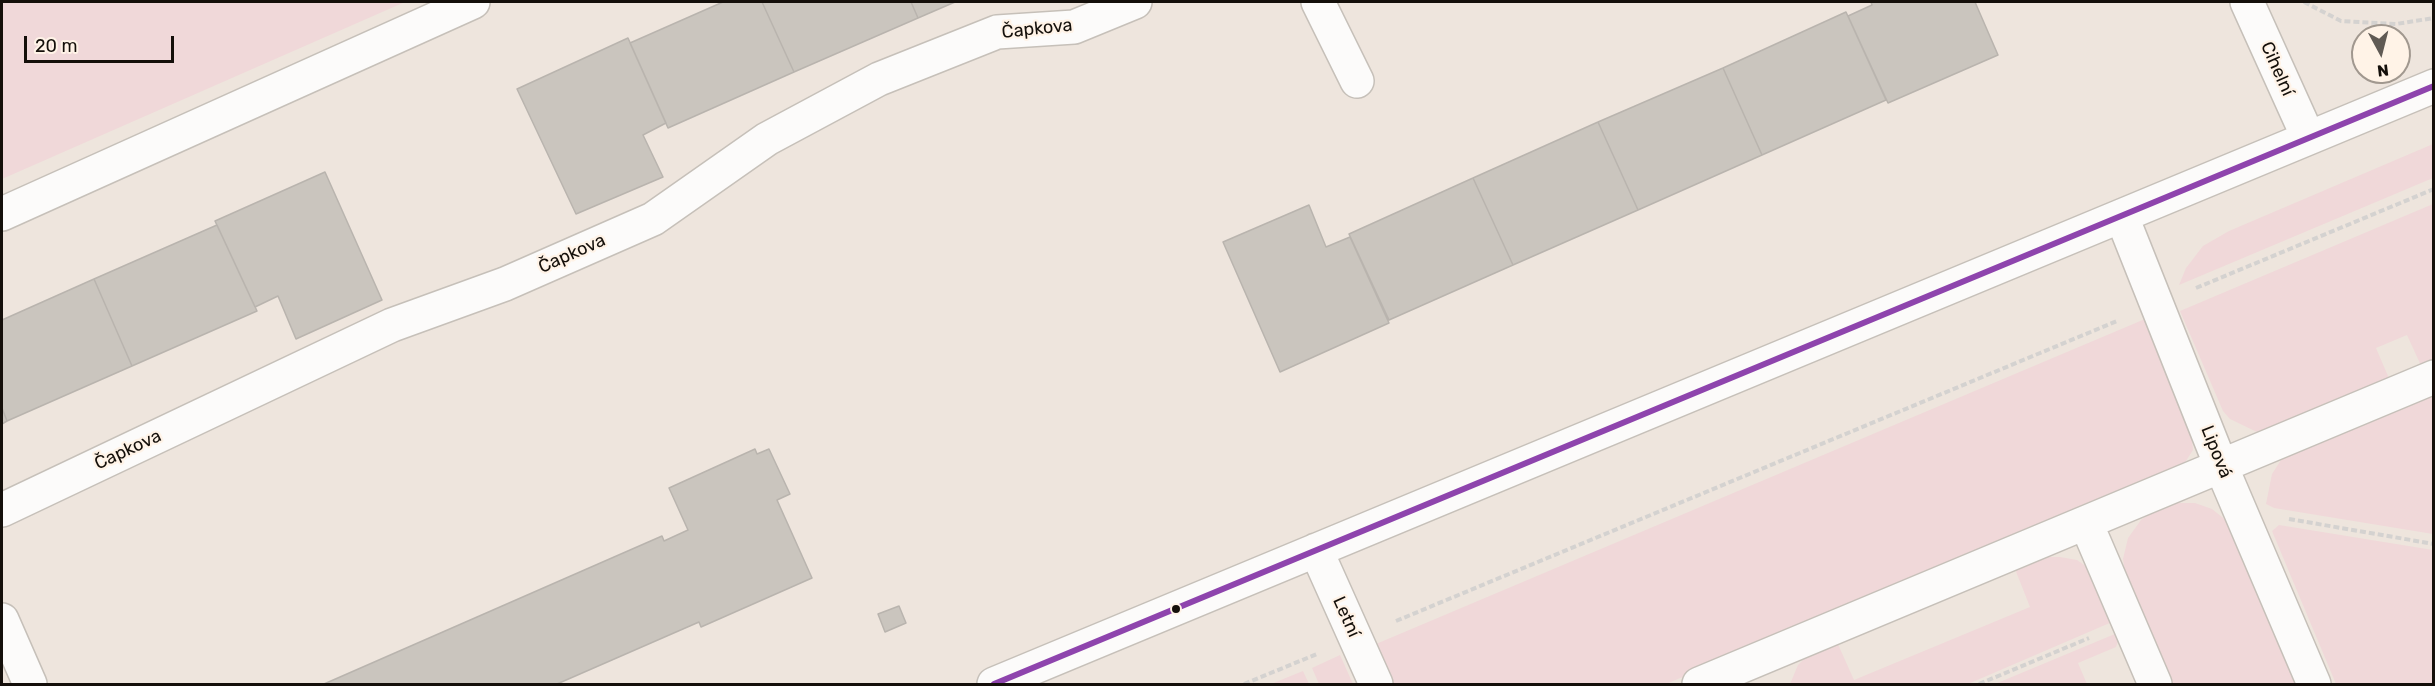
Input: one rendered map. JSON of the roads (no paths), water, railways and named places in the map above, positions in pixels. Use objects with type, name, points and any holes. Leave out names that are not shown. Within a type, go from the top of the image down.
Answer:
[{"type":"street","points":[[2,214],[473,2]]},
{"type":"street","name":"Čapkova","points":[[2,510],[392,325],[505,284],[652,219],[767,139],[879,79],[997,32],[1074,27],[1135,2]]},
{"type":"street","points":[[1318,2],[1357,81]]},
{"type":"street","name":"Cihelní","points":[[2247,2],[2308,137]]},
{"type":"street","points":[[994,684],[2433,86]]},
{"type":"street","name":"Lipová","points":[[2122,217],[2222,466],[2314,684]]},
{"type":"street","points":[[1699,684],[1760,673],[2086,523],[2433,377]]},
{"type":"street","points":[[2086,523],[2155,684]]},
{"type":"street","name":"Letní","points":[[1316,550],[1376,684]]},
{"type":"street","points":[[2,620],[30,684]]}]
